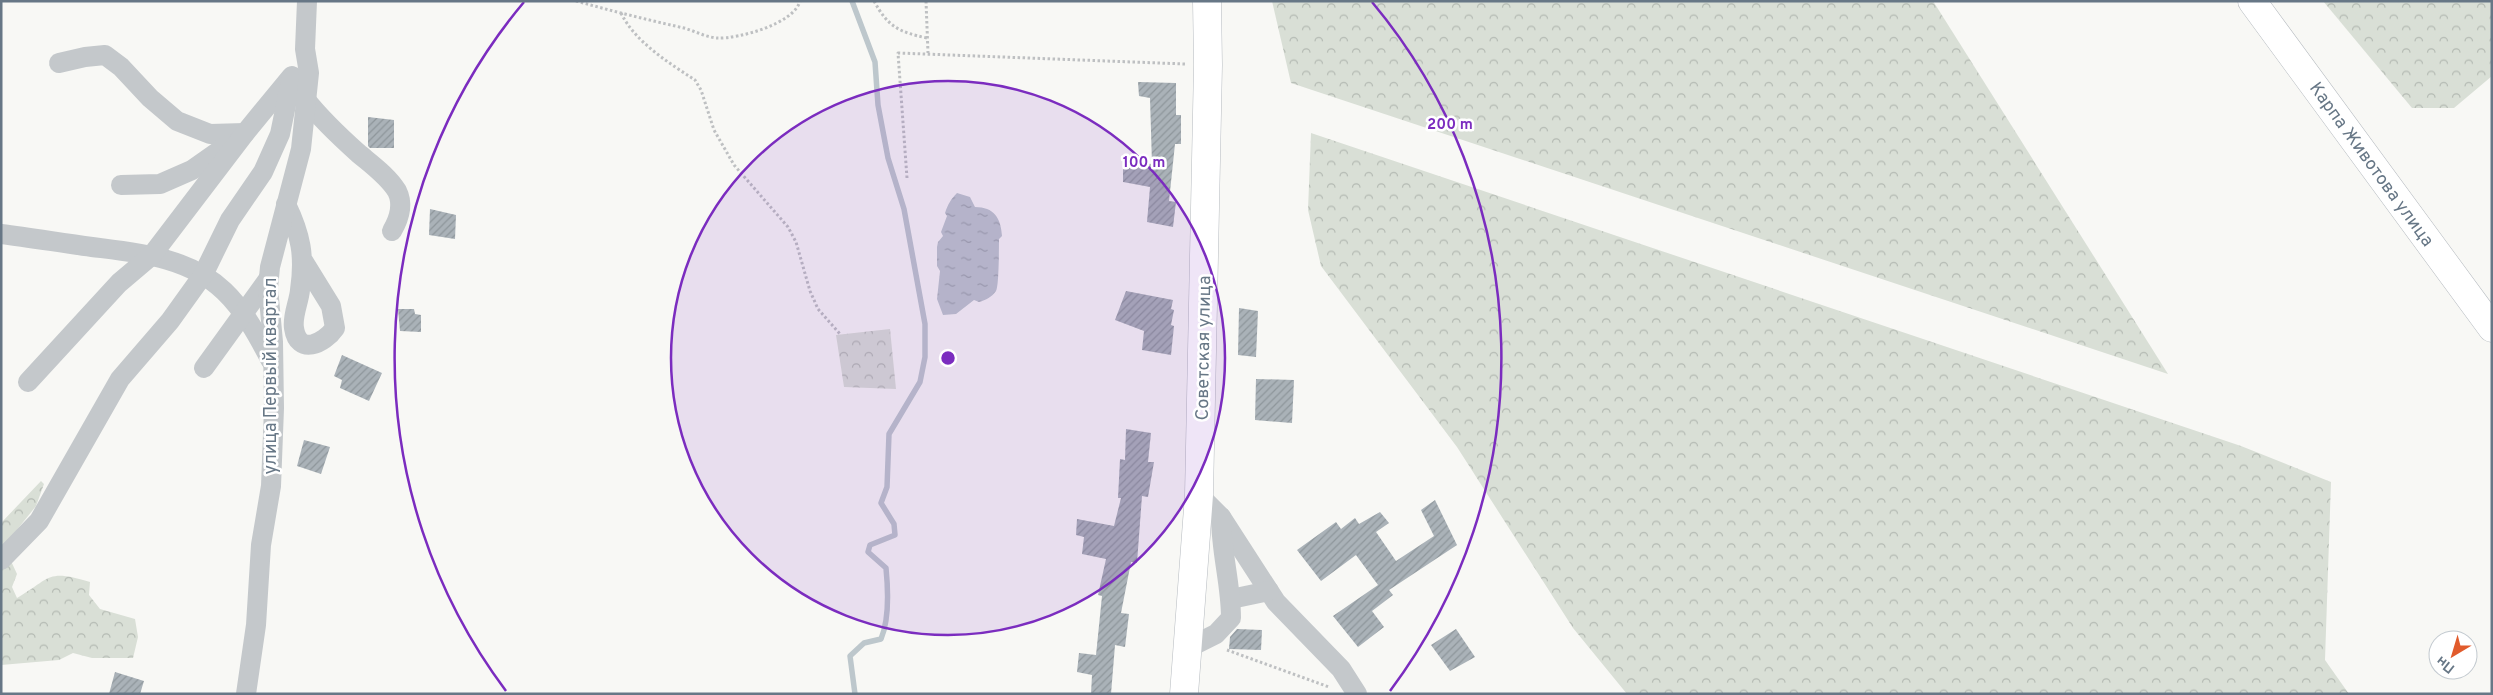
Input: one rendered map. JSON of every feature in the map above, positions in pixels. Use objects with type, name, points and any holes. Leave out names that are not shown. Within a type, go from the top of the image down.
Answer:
[{"type":"main road","name":"Советская улица","points":[[1184,694],[1195,644],[1200,495],[1208,1]]},
{"type":"main road","name":"Карпа Животова улица","points":[[2252,1],[2492,328]]},
{"type":"street","name":"улица Первый квартал","points":[[246,694],[256,625],[261,545],[271,486],[273,365],[269,278],[301,149],[309,73],[305,49],[308,1]]},
{"type":"street","points":[[28,382],[120,283],[152,255],[245,133],[292,76],[305,49]]},
{"type":"street","points":[[59,63],[105,55],[121,67],[150,98],[177,121],[210,134],[245,133]]},
{"type":"street","points":[[1,560],[39,521],[120,379],[170,321],[202,276],[230,220],[263,172],[280,134],[292,76]]},
{"type":"street","points":[[306,100],[324,122],[384,176],[397,191],[401,204],[398,221],[392,231]]},
{"type":"street","points":[[121,185],[160,184],[192,170],[245,133]]},
{"type":"street","points":[[286,204],[298,229],[302,259]]},
{"type":"street","points":[[1,234],[152,255],[178,262],[224,291],[244,315],[273,365]]},
{"type":"street","points":[[204,368],[269,278]]},
{"type":"street","points":[[1200,495],[1221,517],[1276,602],[1342,669],[1357,694]]},
{"type":"street","points":[[1195,644],[1216,634],[1231,618],[1231,599],[1221,544],[1221,517]]},
{"type":"street","points":[[1231,599],[1269,591]]},
{"type":"path","points":[[576,1],[716,38],[729,37],[782,22],[798,7],[800,1]]},
{"type":"path","points":[[874,1],[882,16],[903,33],[927,38]]},
{"type":"path","points":[[926,1],[928,53]]},
{"type":"path","points":[[621,13],[626,24],[638,36],[698,85],[714,130],[725,150],[734,165],[776,210],[788,227],[796,242],[810,290],[818,309],[840,334]]},
{"type":"path","points":[[908,178],[898,53],[1208,65]]},
{"type":"path","points":[[1195,644],[1331,687]]},
{"type":"green space","points":[[1272,1],[1933,1],[2168,374],[1291,83]]},
{"type":"green space","points":[[2323,1],[2492,1],[2492,76],[2454,108],[2412,108]]},
{"type":"green space","points":[[1311,133],[2241,446],[2331,482],[2325,660],[2349,694],[1627,694],[1573,628],[1457,447],[1321,266],[1308,210]]},
{"type":"green space","points":[[890,329],[896,389],[844,387],[836,335]]},
{"type":"green space","points":[[41,481],[44,484],[36,506],[4,546],[17,574],[12,587],[17,598],[51,577],[65,576],[90,582],[89,595],[100,609],[135,619],[138,637],[133,658],[92,658],[73,653],[59,660],[1,665],[1,523]]},
{"type":"water","points":[[957,193],[970,197],[975,207],[992,211],[998,219],[1002,236],[999,239],[998,282],[996,291],[989,298],[979,302],[974,300],[956,314],[943,315],[937,299],[940,271],[937,266],[937,247],[938,242],[943,236],[941,232],[947,216],[946,210]]},
{"type":"building","points":[[1138,82],[1176,83],[1176,115],[1181,115],[1181,144],[1175,144],[1169,201],[1176,202],[1173,227],[1147,222],[1150,187],[1123,182],[1123,161],[1152,164],[1150,98],[1139,96]]},
{"type":"building","points":[[368,117],[394,120],[394,148],[370,148],[368,146]]},
{"type":"building","points":[[430,209],[456,215],[455,239],[429,235]]},
{"type":"building","points":[[1126,291],[1173,300],[1171,309],[1174,310],[1171,325],[1174,326],[1171,355],[1142,350],[1144,331],[1115,320]]},
{"type":"building","points":[[1239,308],[1258,311],[1256,357],[1238,355]]},
{"type":"building","points":[[398,309],[414,309],[415,314],[421,315],[421,332],[400,331]]},
{"type":"building","points":[[342,355],[382,373],[369,401],[340,388],[342,380],[334,376]]},
{"type":"building","points":[[1256,379],[1294,380],[1292,423],[1255,420]]},
{"type":"building","points":[[1126,429],[1151,433],[1148,462],[1154,462],[1148,497],[1142,496],[1137,563],[1131,562],[1121,613],[1129,614],[1125,647],[1115,645],[1111,694],[1091,694],[1092,675],[1077,672],[1079,653],[1096,655],[1102,596],[1098,595],[1106,559],[1082,554],[1084,537],[1076,535],[1077,519],[1114,526],[1121,498],[1118,498],[1120,459],[1125,460]]},
{"type":"building","points":[[304,440],[330,447],[321,474],[297,466]]},
{"type":"building","points":[[1435,500],[1457,545],[1389,590],[1393,595],[1372,611],[1384,627],[1358,647],[1333,616],[1378,585],[1356,555],[1321,581],[1297,550],[1336,522],[1341,529],[1355,518],[1359,524],[1380,512],[1389,523],[1376,532],[1396,561],[1434,536],[1421,510]]},
{"type":"building","points":[[1237,629],[1262,630],[1261,650],[1229,649],[1230,637]]},
{"type":"building","points":[[1456,629],[1475,657],[1450,671],[1431,645]]},
{"type":"building","points":[[115,672],[144,681],[140,694],[109,694]]},
{"type":"waterway","points":[[852,1],[875,62],[878,105],[888,158],[904,209],[925,324],[925,357],[920,382],[889,434],[887,487],[881,503],[894,524],[895,535],[870,545],[868,552],[886,568],[887,613],[884,631],[881,639],[864,643],[850,656],[855,694]]}]
